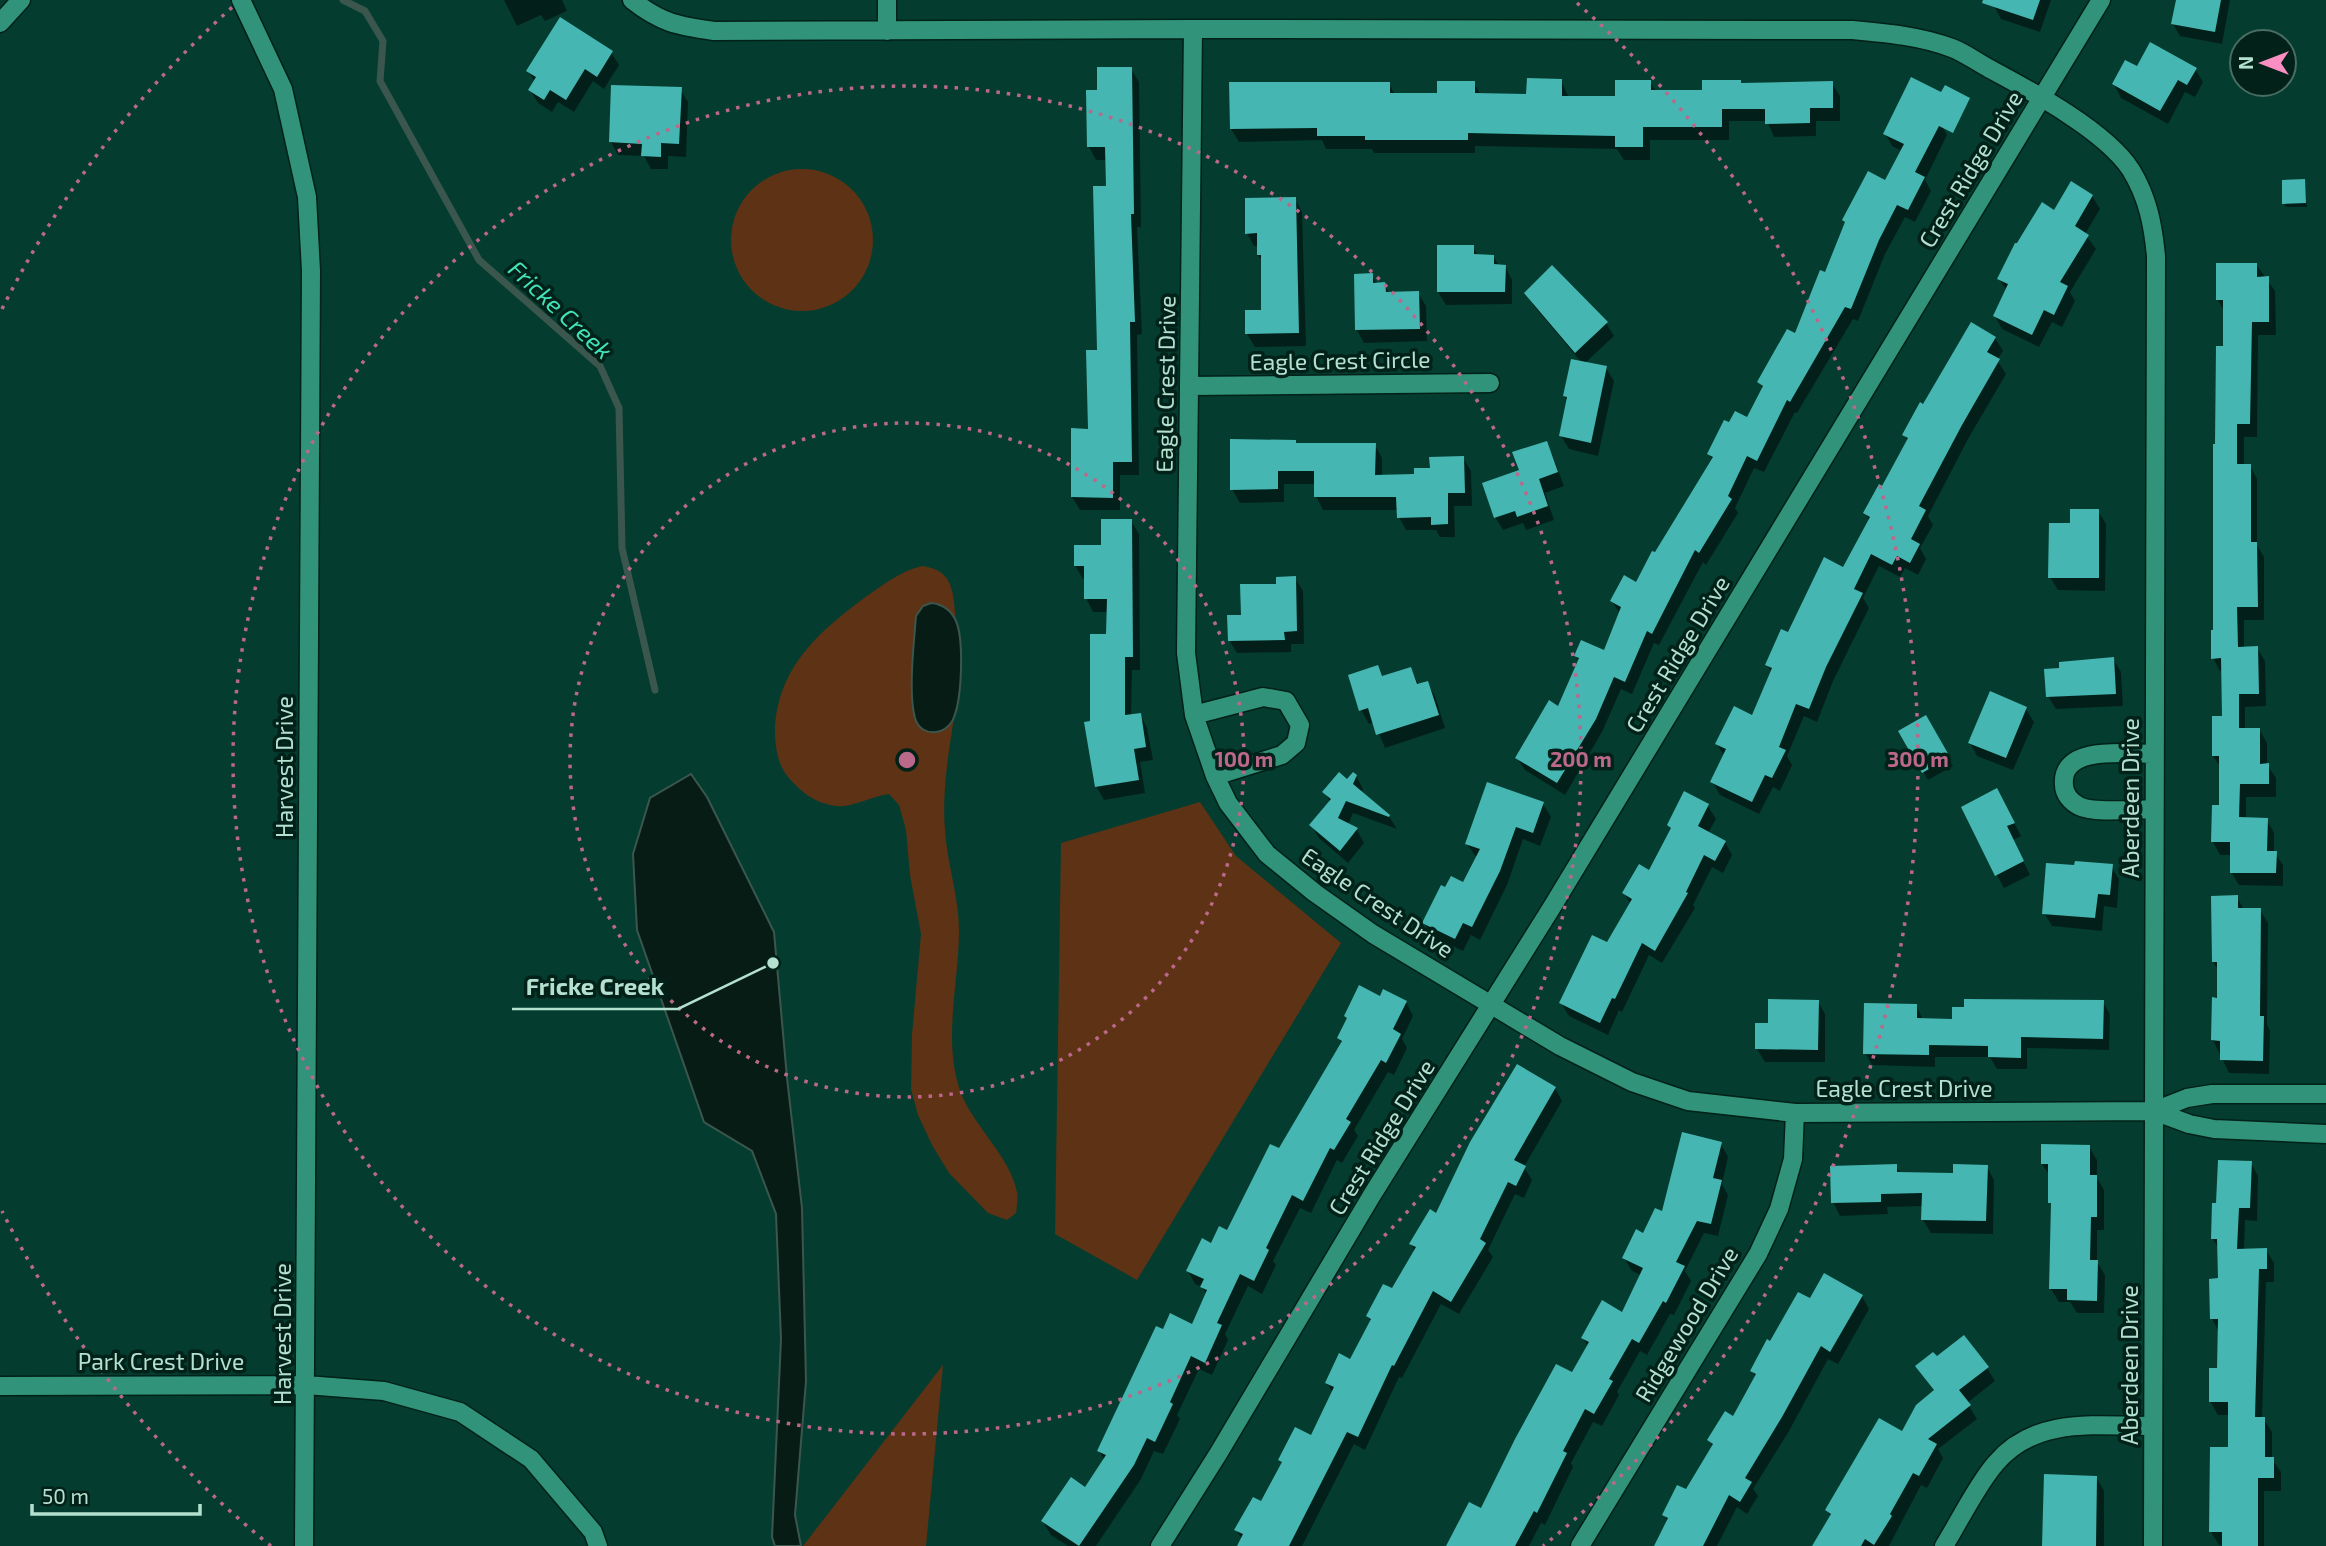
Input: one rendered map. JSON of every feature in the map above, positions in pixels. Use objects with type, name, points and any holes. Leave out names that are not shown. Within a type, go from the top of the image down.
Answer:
[{"type":"street","points":[[0,23],[21,0]]},
{"type":"street","name":"Harvest Drive","points":[[241,0],[283,89],[307,197],[311,271],[304,1546]]},
{"type":"street","name":"Aberdeen Drive","points":[[632,0],[652,16],[680,26],[714,31],[1853,30],[1900,34],[1952,48],[2041,99],[2110,145],[2130,169],[2144,193],[2153,223],[2156,256],[2153,1546]]},
{"type":"street","points":[[887,0],[887,31]]},
{"type":"street","name":"Crest Ridge Drive","points":[[1160,1546],[1372,1195],[1492,1006],[2101,0]]},
{"type":"street","name":"Eagle Crest Drive","points":[[1193,29],[1186,653],[1194,715],[1215,776],[1228,803],[1267,854],[1315,893],[1373,934],[1560,1046],[1632,1082],[1688,1101],[1795,1113],[2154,1111],[2189,1124],[2214,1129],[2326,1134]]},
{"type":"street","name":"Eagle Crest Circle","points":[[1189,386],[1490,383]]},
{"type":"street","points":[[1194,715],[1263,697],[1286,701],[1300,725],[1296,743],[1282,755],[1215,776]]},
{"type":"street","points":[[2154,754],[2089,754],[2075,760],[2066,771],[2064,785],[2069,799],[2080,808],[2154,809]]},
{"type":"street","name":"Eagle Crest Drive","points":[[2154,1111],[2187,1098],[2213,1094],[2326,1094]]},
{"type":"street","name":"Ridgewood Drive","points":[[1580,1546],[1758,1254],[1779,1209],[1793,1159],[1795,1113]]},
{"type":"street","name":"Park Crest Drive","points":[[0,1387],[306,1385],[384,1391],[460,1412],[531,1459],[593,1532],[598,1546]]},
{"type":"street","points":[[1944,1546],[1994,1464],[2018,1441],[2043,1431],[2074,1425],[2153,1426]]},
{"type":"shaded area","points":[[802,169],[829,175],[852,190],[867,213],[873,240],[867,267],[852,290],[829,305],[802,311],[775,305],[752,290],[737,267],[731,240],[737,213],[752,190],[775,175]]},
{"type":"shaded area","points":[[922,566],[933,568],[946,578],[953,593],[956,622],[949,611],[916,616],[912,703],[928,732],[943,729],[954,718],[946,774],[944,816],[959,930],[952,1027],[954,1065],[963,1098],[1013,1178],[1017,1194],[1016,1213],[1007,1220],[988,1213],[949,1173],[918,1115],[911,1089],[912,1035],[921,934],[910,875],[906,830],[899,805],[889,794],[843,806],[816,800],[798,788],[788,777],[779,761],[776,744],[777,710],[783,689],[803,654],[833,623],[867,596],[900,575]]},
{"type":"shaded area","points":[[931,603],[946,608],[956,621],[961,669],[957,708],[951,723],[941,731],[928,732],[918,725],[915,718],[912,668],[916,616],[923,606]]},
{"type":"shaded area","points":[[691,774],[707,797],[774,932],[802,1208],[806,1381],[795,1515],[801,1546],[775,1546],[772,1537],[781,1339],[776,1214],[752,1151],[704,1122],[637,930],[633,854],[650,798]]},
{"type":"shaded area","points":[[1200,802],[1236,856],[1341,943],[1137,1280],[1055,1234],[1061,843]]},
{"type":"shaded area","points":[[943,1365],[926,1546],[803,1546]]},
{"type":"building","points":[[1983,0],[2040,0],[2033,20],[1982,3]]},
{"type":"building","points":[[2176,0],[2221,0],[2215,32],[2171,24]]},
{"type":"building","points":[[560,17],[613,51],[597,77],[585,69],[566,100],[550,90],[544,100],[528,90],[536,77],[526,71]]},
{"type":"building","points":[[2150,42],[2197,68],[2187,85],[2178,80],[2160,111],[2112,84],[2125,60],[2137,66]]},
{"type":"building","points":[[1097,67],[1132,67],[1134,214],[1131,214],[1135,322],[1130,322],[1132,462],[1113,462],[1113,498],[1071,497],[1071,428],[1088,429],[1086,350],[1097,350],[1093,186],[1106,186],[1105,147],[1087,147],[1086,90],[1097,90]]},
{"type":"building","points":[[1911,77],[1941,92],[1945,85],[1970,98],[1953,133],[1939,126],[1915,172],[1925,177],[1908,210],[1897,205],[1879,240],[1851,309],[1845,307],[1790,402],[1787,400],[1757,461],[1747,456],[1728,496],[1732,499],[1699,553],[1695,550],[1652,634],[1647,631],[1625,682],[1614,677],[1596,719],[1557,783],[1515,758],[1549,700],[1558,706],[1579,658],[1574,656],[1581,640],[1604,650],[1621,607],[1610,601],[1624,575],[1636,582],[1652,551],[1655,552],[1713,457],[1707,454],[1724,420],[1729,422],[1735,411],[1747,417],[1763,386],[1757,382],[1787,329],[1795,333],[1820,270],[1825,272],[1845,222],[1842,220],[1868,171],[1885,180],[1904,144],[1883,134]]},
{"type":"building","points":[[1527,78],[1562,79],[1562,96],[1615,96],[1615,80],[1651,80],[1651,90],[1702,90],[1702,80],[1741,80],[1741,83],[1833,81],[1833,108],[1810,108],[1810,123],[1765,124],[1765,109],[1722,109],[1722,127],[1643,127],[1643,147],[1615,147],[1615,136],[1468,133],[1468,140],[1365,140],[1365,136],[1317,136],[1317,128],[1230,129],[1229,82],[1390,82],[1390,93],[1437,93],[1437,81],[1475,81],[1475,93],[1526,94]]},
{"type":"building","points":[[611,85],[682,87],[679,144],[661,143],[661,157],[641,156],[642,144],[609,142]]},
{"type":"building","points":[[2305,179],[2306,203],[2282,204],[2282,180]]},
{"type":"building","points":[[2071,181],[2093,195],[2075,226],[2089,235],[2060,282],[2068,286],[2054,315],[2044,310],[2032,335],[1993,316],[2008,284],[1997,279],[2015,243],[2042,202],[2054,210]]},
{"type":"building","points":[[1296,197],[1299,333],[1245,334],[1245,310],[1261,310],[1261,255],[1257,255],[1257,233],[1245,234],[1245,198]]},
{"type":"building","points":[[1437,245],[1474,245],[1474,254],[1494,255],[1494,264],[1506,265],[1505,292],[1437,292]]},
{"type":"building","points":[[2216,263],[2257,263],[2257,277],[2269,276],[2269,322],[2252,322],[2250,424],[2237,424],[2237,464],[2251,464],[2251,542],[2257,542],[2258,607],[2237,607],[2238,647],[2258,646],[2259,694],[2239,694],[2239,728],[2260,728],[2260,764],[2269,763],[2269,784],[2240,784],[2239,817],[2268,818],[2267,851],[2277,851],[2276,873],[2230,873],[2230,842],[2211,842],[2212,805],[2219,805],[2219,756],[2212,756],[2212,716],[2222,716],[2221,658],[2211,659],[2216,346],[2223,346],[2223,300],[2216,300]]},
{"type":"building","points":[[1552,265],[1608,322],[1575,353],[1524,293]]},
{"type":"building","points":[[1373,273],[1373,283],[1385,282],[1386,292],[1419,291],[1420,329],[1355,330],[1354,274]]},
{"type":"building","points":[[1971,322],[1996,337],[1987,352],[2000,359],[1919,506],[1926,510],[1911,539],[1920,544],[1910,563],[1897,556],[1892,565],[1871,554],[1854,589],[1863,593],[1826,667],[1809,709],[1796,704],[1779,747],[1786,750],[1772,778],[1765,775],[1752,802],[1710,782],[1726,749],[1715,744],[1734,706],[1752,715],[1772,668],[1765,665],[1781,629],[1788,632],[1824,557],[1843,567],[1870,517],[1863,513],[1879,484],[1882,486],[1908,438],[1902,435]]},
{"type":"building","points":[[1571,359],[1607,366],[1591,443],[1559,436],[1567,397],[1563,396]]},
{"type":"building","points":[[1230,439],[1296,440],[1296,443],[1376,443],[1375,475],[1414,474],[1414,468],[1430,468],[1429,457],[1464,456],[1465,493],[1448,493],[1448,524],[1431,525],[1431,517],[1397,518],[1396,497],[1314,497],[1314,471],[1278,471],[1278,489],[1230,490]]},
{"type":"building","points":[[1547,441],[1558,472],[1539,479],[1548,506],[1517,517],[1515,511],[1494,518],[1482,483],[1519,470],[1512,452]]},
{"type":"building","points":[[2070,509],[2099,509],[2099,578],[2048,578],[2049,523],[2070,523]]},
{"type":"building","points":[[1101,519],[1132,519],[1133,657],[1125,657],[1125,715],[1141,713],[1146,747],[1134,749],[1139,780],[1095,787],[1084,722],[1090,721],[1090,634],[1106,634],[1107,599],[1084,599],[1084,566],[1074,566],[1074,545],[1101,545]]},
{"type":"building","points":[[1296,576],[1297,631],[1284,632],[1285,640],[1228,641],[1227,615],[1241,615],[1240,584],[1276,584],[1276,577]]},
{"type":"building","points":[[2114,657],[2116,694],[2046,697],[2044,669],[2059,668],[2059,662]]},
{"type":"building","points":[[1378,665],[1382,676],[1411,667],[1417,684],[1428,681],[1439,715],[1376,735],[1368,708],[1359,711],[1348,675]]},
{"type":"building","points":[[1990,691],[2027,707],[2006,758],[1968,743]]},
{"type":"building","points":[[1926,715],[1950,757],[1922,773],[1898,731]]},
{"type":"building","points":[[1339,772],[1347,779],[1353,772],[1357,775],[1353,784],[1390,815],[1389,817],[1346,801],[1338,818],[1358,828],[1340,851],[1309,825],[1331,799],[1322,792]]},
{"type":"building","points":[[1487,782],[1544,802],[1533,833],[1516,827],[1500,871],[1472,927],[1463,923],[1455,939],[1422,923],[1441,885],[1445,887],[1451,876],[1463,882],[1480,849],[1465,844]]},
{"type":"building","points":[[1997,788],[2015,823],[2007,826],[2024,861],[1995,876],[1961,807]]},
{"type":"building","points":[[1684,791],[1709,804],[1698,826],[1726,841],[1715,861],[1704,855],[1686,892],[1688,893],[1655,951],[1642,943],[1615,999],[1612,998],[1600,1023],[1559,1003],[1592,935],[1607,942],[1632,899],[1622,893],[1639,864],[1649,870],[1671,828],[1667,825]]},
{"type":"building","points":[[2075,861],[2113,864],[2110,895],[2098,894],[2095,918],[2042,914],[2046,863],[2074,865]]},
{"type":"building","points":[[2238,895],[2238,908],[2261,908],[2260,1016],[2264,1016],[2263,1061],[2220,1060],[2220,1041],[2211,1040],[2212,997],[2217,998],[2217,962],[2212,962],[2211,896]]},
{"type":"building","points":[[1359,985],[1380,996],[1383,989],[1407,1001],[1393,1029],[1401,1034],[1386,1063],[1381,1060],[1346,1119],[1351,1122],[1334,1150],[1330,1148],[1303,1201],[1292,1195],[1266,1248],[1269,1250],[1254,1281],[1240,1274],[1217,1323],[1222,1325],[1205,1363],[1191,1356],[1155,1442],[1147,1438],[1134,1465],[1079,1546],[1041,1521],[1071,1477],[1085,1487],[1106,1455],[1097,1451],[1156,1326],[1163,1329],[1170,1313],[1192,1324],[1207,1290],[1200,1287],[1204,1279],[1186,1271],[1202,1238],[1211,1243],[1219,1226],[1227,1230],[1270,1144],[1279,1148],[1342,1041],[1337,1038]]},
{"type":"building","points":[[1768,999],[1819,1000],[1818,1050],[1755,1049],[1755,1023],[1768,1023]]},
{"type":"building","points":[[1964,999],[2104,1000],[2103,1039],[2021,1037],[2021,1058],[1988,1057],[1988,1046],[1929,1045],[1929,1055],[1863,1054],[1864,1003],[1917,1004],[1917,1018],[1952,1019],[1952,1007],[1964,1007]]},
{"type":"building","points":[[1517,1064],[1556,1087],[1514,1160],[1526,1166],[1516,1186],[1508,1182],[1480,1239],[1486,1243],[1451,1302],[1433,1291],[1394,1366],[1392,1365],[1358,1437],[1347,1432],[1289,1546],[1237,1546],[1243,1534],[1234,1530],[1253,1497],[1261,1501],[1282,1462],[1278,1460],[1295,1427],[1311,1435],[1334,1387],[1325,1383],[1339,1353],[1350,1359],[1371,1319],[1366,1316],[1383,1284],[1392,1288],[1416,1247],[1409,1244],[1430,1209],[1436,1213],[1470,1142]]},
{"type":"building","points":[[1682,1132],[1722,1142],[1713,1178],[1722,1180],[1711,1224],[1697,1221],[1676,1262],[1685,1266],[1666,1303],[1663,1301],[1639,1343],[1632,1339],[1609,1379],[1613,1381],[1594,1414],[1585,1409],[1563,1451],[1567,1453],[1537,1513],[1534,1511],[1515,1546],[1446,1546],[1469,1502],[1481,1508],[1556,1364],[1572,1372],[1589,1342],[1581,1338],[1602,1300],[1622,1312],[1643,1268],[1622,1258],[1636,1229],[1643,1233],[1655,1208],[1662,1211]]},
{"type":"building","points":[[2041,1144],[2090,1145],[2090,1175],[2097,1175],[2097,1217],[2091,1217],[2090,1260],[2098,1260],[2097,1301],[2067,1300],[2067,1289],[2049,1289],[2051,1203],[2048,1203],[2048,1164],[2041,1164]]},
{"type":"building","points":[[2218,1160],[2252,1161],[2250,1208],[2239,1208],[2237,1249],[2267,1248],[2267,1269],[2259,1269],[2255,1417],[2265,1417],[2265,1457],[2274,1457],[2274,1478],[2258,1478],[2258,1546],[2222,1546],[2222,1532],[2209,1532],[2210,1447],[2228,1447],[2228,1402],[2209,1402],[2209,1368],[2217,1368],[2218,1319],[2210,1319],[2209,1279],[2218,1278],[2217,1239],[2211,1239],[2212,1203],[2216,1203]]},
{"type":"building","points":[[1897,1164],[1897,1172],[1953,1173],[1953,1164],[1988,1165],[1986,1221],[1921,1220],[1922,1193],[1881,1194],[1881,1202],[1831,1203],[1830,1166]]},
{"type":"building","points":[[1824,1273],[1863,1295],[1830,1352],[1821,1346],[1745,1478],[1752,1482],[1740,1502],[1729,1495],[1703,1546],[1654,1546],[1668,1518],[1662,1515],[1677,1485],[1686,1489],[1713,1444],[1707,1440],[1725,1411],[1733,1416],[1756,1374],[1750,1371],[1767,1339],[1770,1341],[1798,1292],[1810,1298]]},
{"type":"building","points":[[1964,1335],[1989,1367],[1959,1390],[1971,1405],[1928,1439],[1937,1444],[1919,1476],[1913,1473],[1874,1545],[1865,1539],[1861,1546],[1812,1546],[1831,1514],[1825,1510],[1879,1418],[1902,1431],[1916,1405],[1934,1390],[1915,1366],[1933,1352],[1937,1356]]},
{"type":"building","points":[[2044,1474],[2097,1476],[2096,1546],[2042,1546]]},
{"type":"waterway","name":"Fricke Creek","points":[[343,0],[365,11],[383,41],[380,81],[479,260],[600,366],[619,408],[622,548],[655,690]]},
{"type":"place","name":"Fricke Creek","points":[[773,963]]}]
